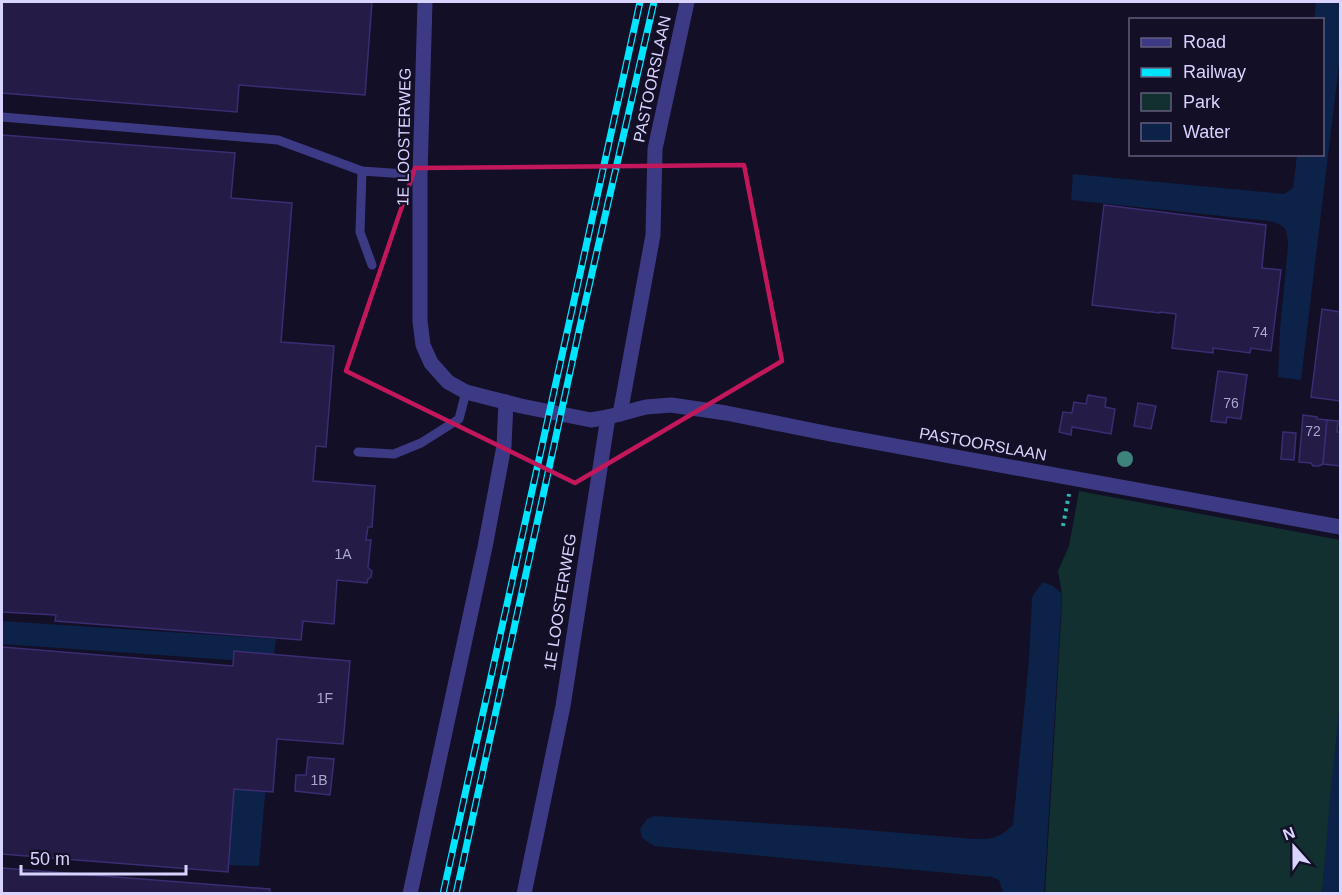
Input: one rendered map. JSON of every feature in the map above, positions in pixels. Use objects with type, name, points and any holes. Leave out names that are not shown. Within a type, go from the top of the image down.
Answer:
[{"type":"street","name":"1E LOOSTERWEG","points":[[424,2],[420,175],[420,321],[423,345],[431,363],[448,382],[466,392],[591,420],[614,415],[563,706],[524,894]]},
{"type":"street","name":"PASTOORSLAAN","points":[[687,2],[655,149],[653,236],[614,415],[646,407],[671,405],[726,413],[1341,527]]},
{"type":"street","points":[[410,894],[485,547],[504,446],[507,402]]},
{"type":"lane","points":[[2,117],[279,140],[362,171],[420,175]]},
{"type":"lane","points":[[362,171],[360,232],[372,265]]},
{"type":"lane","points":[[358,452],[394,454],[420,443],[459,420],[466,392]]},
{"type":"path","points":[[1063,526],[1072,478]]},
{"type":"highlighted area","points":[[744,165],[782,361],[575,483],[346,371],[415,168]]},
{"type":"green space","points":[[1079,491],[1340,540],[1340,703],[1322,893],[1045,894],[1061,621],[1062,594],[1058,571],[1069,546]]},
{"type":"water","points":[[1316,2],[1340,2],[1340,56],[1301,380],[1278,377],[1288,246],[1286,231],[1282,226],[1269,221],[1071,200],[1073,174],[1284,194],[1293,188],[1297,156],[1324,156],[1324,18],[1314,18]]},
{"type":"water","points":[[1043,582],[1053,586],[1062,594],[1044,893],[1003,893],[999,880],[992,877],[654,846],[642,838],[640,829],[647,819],[654,816],[974,839],[991,838],[1004,833],[1013,825],[1029,660],[1032,598]]},
{"type":"water","points":[[2,621],[276,639],[273,663],[2,644]]},
{"type":"water","points":[[237,687],[274,690],[259,866],[221,865]]},
{"type":"water","points":[[1340,703],[1340,893],[1322,893],[1330,797]]},
{"type":"building","points":[[2,2],[372,2],[365,95],[239,85],[237,112],[2,93]]},
{"type":"building","points":[[2,135],[235,153],[231,198],[292,203],[281,342],[334,346],[326,447],[316,446],[313,481],[375,486],[372,527],[368,527],[366,540],[371,540],[368,568],[372,571],[371,577],[367,583],[337,580],[334,624],[303,621],[301,640],[55,621],[56,615],[2,612]]},
{"type":"building","points":[[1104,205],[1266,225],[1262,268],[1281,270],[1271,351],[1251,348],[1250,353],[1213,348],[1213,353],[1172,348],[1176,314],[1092,305]]},
{"type":"building","points":[[1322,309],[1340,312],[1340,401],[1311,397]]},
{"type":"building","points":[[1218,371],[1247,375],[1241,419],[1227,417],[1226,423],[1211,421]]},
{"type":"building","points":[[1088,395],[1106,398],[1105,407],[1115,409],[1111,434],[1072,427],[1071,435],[1059,432],[1063,412],[1072,413],[1074,402],[1086,404]]},
{"type":"building","points":[[1138,403],[1156,406],[1151,429],[1134,426]]},
{"type":"building","points":[[1303,415],[1327,420],[1323,464],[1319,466],[1299,462]]},
{"type":"building","points":[[1327,420],[1338,421],[1340,466],[1323,464]]},
{"type":"building","points":[[1283,432],[1296,433],[1294,460],[1281,459]]},
{"type":"building","points":[[2,647],[233,666],[234,651],[350,661],[343,744],[277,739],[273,792],[234,789],[228,872],[2,854]]},
{"type":"building","points":[[308,757],[334,759],[330,795],[295,791],[296,775],[306,775]]},
{"type":"building","points":[[2,868],[270,889],[270,894],[2,894]]},
{"type":"railway","points":[[443,894],[640,2]]},
{"type":"railway","points":[[456,894],[584,308],[654,2]]}]
